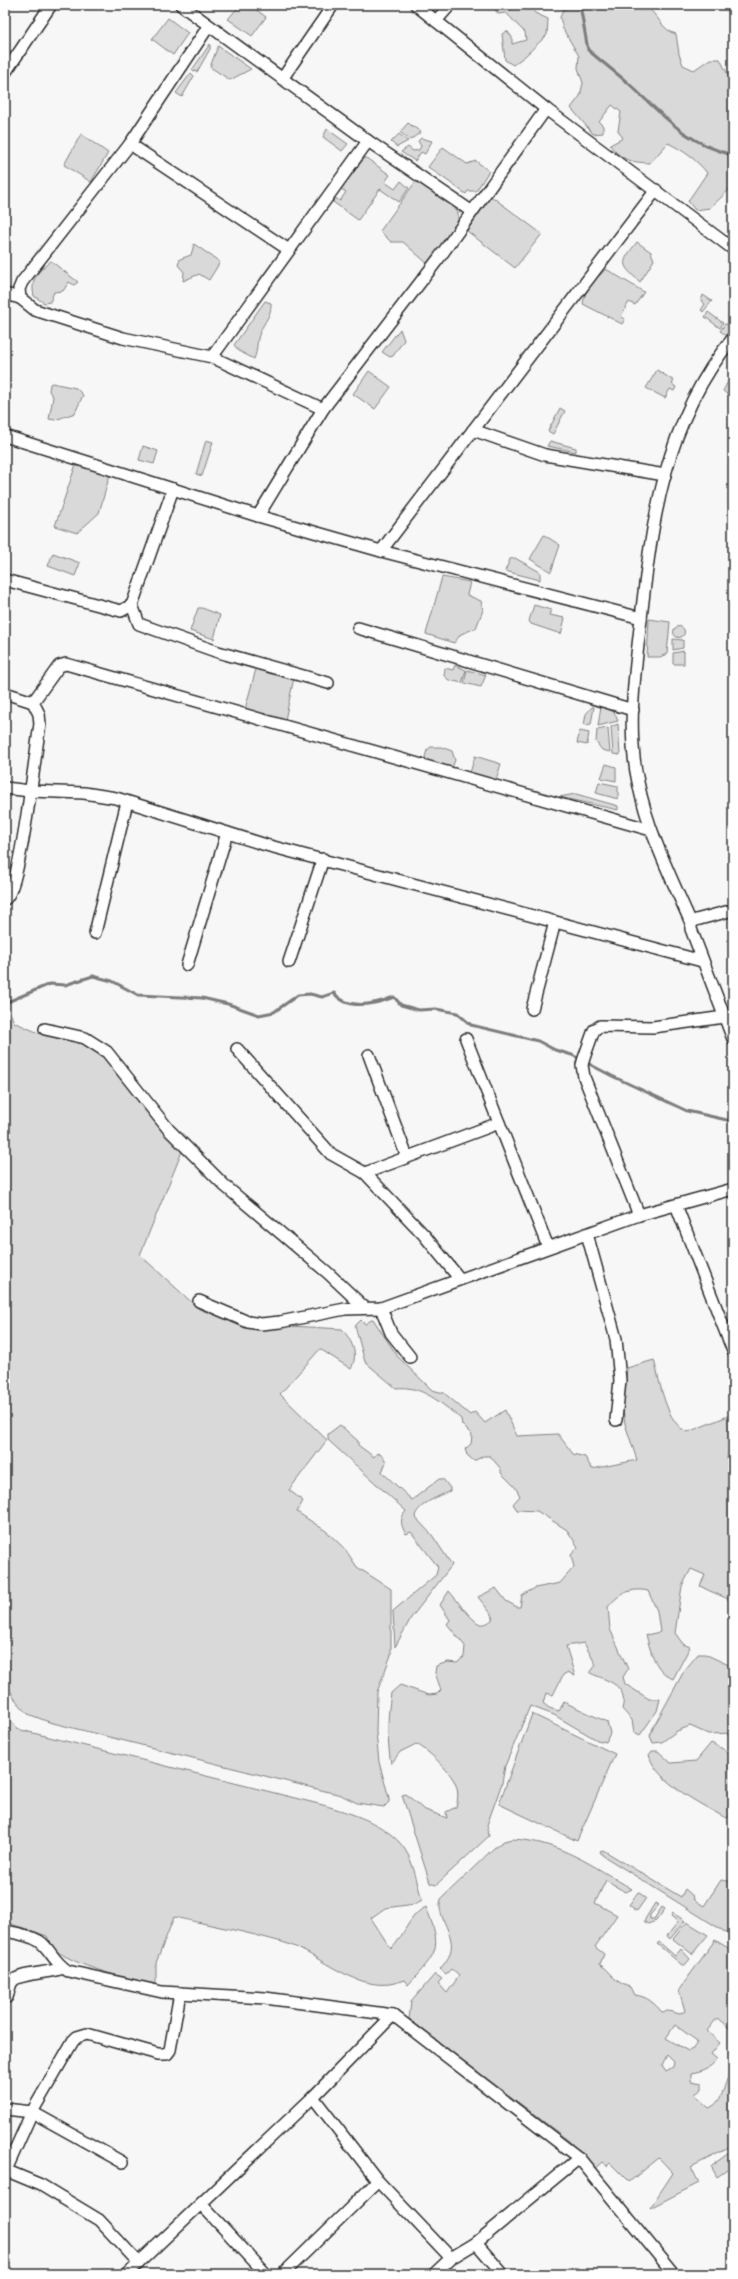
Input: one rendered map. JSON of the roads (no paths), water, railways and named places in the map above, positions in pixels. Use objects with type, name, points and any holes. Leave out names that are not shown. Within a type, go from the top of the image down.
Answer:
[{"type":"street","points":[[5,73],[51,5]]},
{"type":"street","points":[[181,5],[208,27],[471,212]]},
{"type":"street","points":[[282,79],[333,5]]},
{"type":"street","points":[[416,5],[546,109],[733,249]]},
{"type":"street","points":[[436,21],[450,5]]},
{"type":"street","points":[[20,298],[19,289],[22,282],[130,144],[208,27]]},
{"type":"street","points":[[258,516],[323,409],[404,304],[546,109]]},
{"type":"street","points":[[212,357],[368,141]]},
{"type":"street","points":[[130,144],[289,250]]},
{"type":"street","points":[[381,551],[656,190]]},
{"type":"street","points":[[5,294],[20,298],[35,310],[116,335],[212,357],[323,409]]},
{"type":"street","points":[[732,1034],[702,961],[691,929],[691,923],[651,830],[638,781],[631,732],[649,543],[665,474],[672,451],[691,406],[716,359],[733,338]]},
{"type":"street","points":[[473,430],[545,455],[665,474]]},
{"type":"street","points":[[5,436],[258,516],[381,551],[641,618]]},
{"type":"street","points":[[5,580],[122,611],[132,605],[173,489]]},
{"type":"street","points":[[132,605],[139,624],[218,652],[328,683]]},
{"type":"street","points":[[358,628],[633,710]]},
{"type":"street","points":[[33,702],[59,666],[66,664],[651,830]]},
{"type":"street","points":[[5,693],[33,702],[39,714],[40,724],[19,859],[11,894],[5,898]]},
{"type":"street","points":[[5,788],[30,791],[84,793],[127,802],[227,833],[702,961]]},
{"type":"street","points":[[95,933],[127,802]]},
{"type":"street","points":[[187,965],[227,833]]},
{"type":"street","points":[[289,962],[323,859]]},
{"type":"street","points":[[691,923],[696,920],[733,910]]},
{"type":"street","points":[[532,1010],[555,922]]},
{"type":"street","points":[[639,1215],[612,1143],[594,1107],[583,1062],[594,1030],[600,1026],[653,1027],[724,1016]]},
{"type":"street","points":[[45,1029],[85,1038],[107,1052],[169,1130],[225,1186],[328,1273],[365,1308]]},
{"type":"street","points":[[466,1039],[548,1247]]},
{"type":"street","points":[[237,1049],[331,1154],[365,1173],[424,1235],[459,1278]]},
{"type":"street","points":[[369,1055],[407,1157]]},
{"type":"street","points":[[365,1173],[499,1123]]},
{"type":"street","points":[[199,1301],[248,1322],[261,1324],[365,1308],[381,1308],[459,1278],[506,1264],[548,1247],[639,1215],[733,1189]]},
{"type":"street","points":[[676,1205],[733,1351]]},
{"type":"street","points":[[587,1234],[616,1339],[620,1380],[616,1420]]},
{"type":"street","points":[[381,1308],[391,1333],[410,1357]]},
{"type":"street","points":[[5,1931],[21,1934],[40,1941],[58,1965],[64,1968],[137,1988],[180,1993],[265,1998],[393,2015],[579,2158],[674,2274]]},
{"type":"street","points":[[7,1997],[12,1982],[17,1977],[56,1972],[64,1968]]},
{"type":"street","points":[[139,2263],[99,2220],[41,2184],[5,2170],[32,2112],[72,2041],[81,2035],[87,2034],[158,2054],[167,2054],[170,2050],[180,1993]]},
{"type":"street","points":[[127,2274],[313,2097],[393,2015]]},
{"type":"street","points":[[313,2097],[378,2181],[450,2258]]},
{"type":"street","points":[[5,2109],[32,2112],[122,2162]]},
{"type":"street","points":[[434,2274],[450,2258],[476,2243],[579,2158]]},
{"type":"street","points":[[283,2274],[378,2181]]},
{"type":"street","points":[[201,2204],[266,2274]]},
{"type":"street","points":[[476,2243],[502,2274]]},
{"type":"waterway","points":[[580,5],[588,50],[628,83],[664,117],[688,135],[716,150],[733,155]]},
{"type":"waterway","points":[[5,1003],[50,984],[65,985],[93,976],[112,981],[138,995],[202,998],[228,1004],[259,1015],[274,1012],[298,995],[310,994],[322,997],[334,993],[340,999],[354,1004],[371,1004],[394,997],[401,1005],[419,1010],[436,1009],[457,1013],[471,1025],[538,1041],[555,1050],[572,1055],[612,1076],[687,1111],[727,1120]]}]
